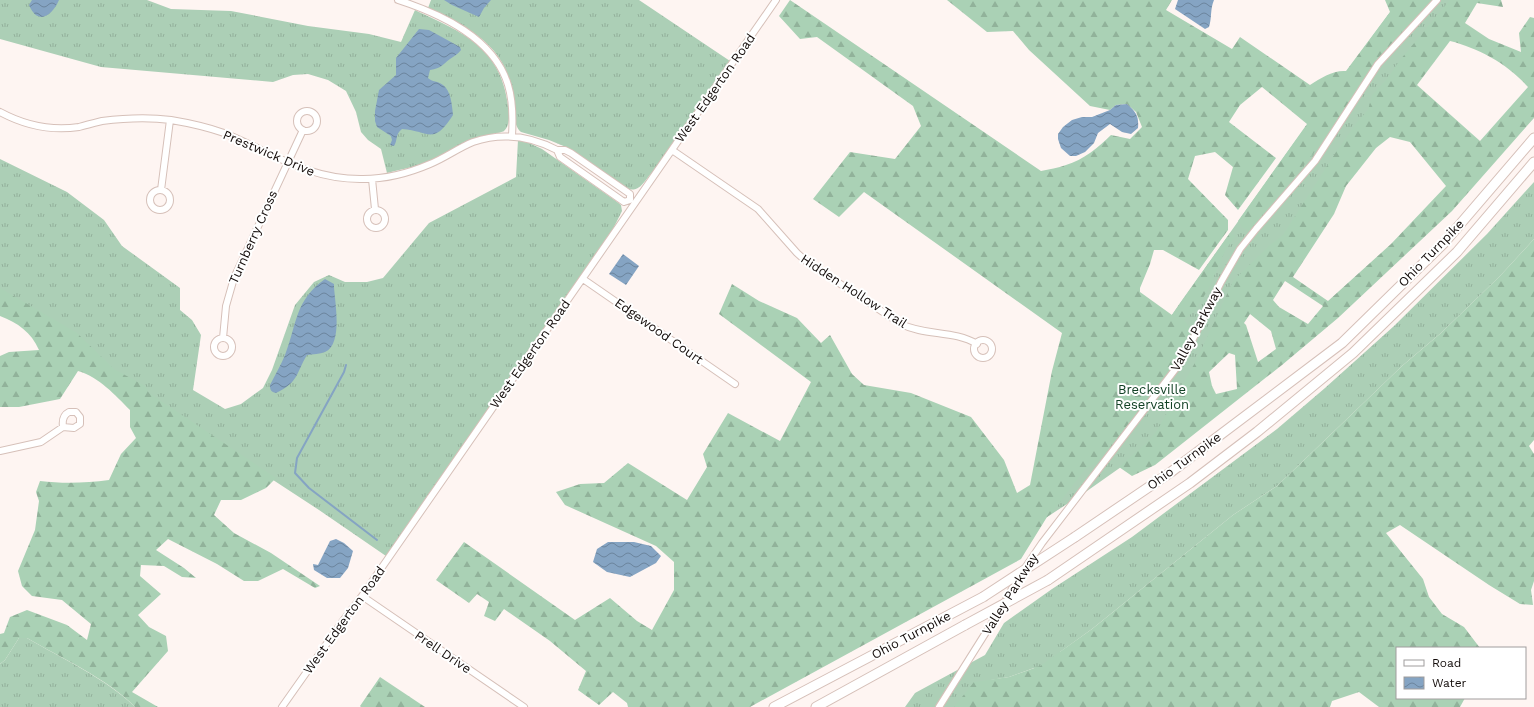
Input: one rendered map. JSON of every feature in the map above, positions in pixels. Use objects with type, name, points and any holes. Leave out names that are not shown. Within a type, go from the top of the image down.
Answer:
[{"type":"highway","name":"Ohio Turnpike","points":[[774,707],[983,597],[1074,538],[1171,472],[1342,343],[1444,243],[1534,138]]},
{"type":"highway","name":"Ohio Turnpike","points":[[816,707],[1048,580],[1190,483],[1256,432],[1353,353],[1457,252],[1534,162]]},
{"type":"street","points":[[398,0],[459,27],[473,36],[489,51],[502,71],[508,84],[512,106],[512,136]]},
{"type":"street","name":"West Edgerton Road","points":[[282,707],[362,596],[583,279],[632,202],[672,150],[776,0]]},
{"type":"street","name":"Valley Parkway","points":[[939,707],[1042,542],[1177,367],[1221,282],[1240,249],[1315,160],[1378,64],[1437,0]]},
{"type":"street","name":"Prestwick Drive","points":[[0,112],[30,124],[56,128],[71,128],[102,121],[136,118],[170,120],[193,124],[224,133],[302,169],[342,178],[392,176],[421,168],[463,147],[487,138],[512,136],[534,140],[557,150],[568,151],[630,194],[632,202],[624,202],[617,198],[560,157],[557,150]]},
{"type":"street","points":[[161,190],[170,120]]},
{"type":"street","name":"Turnberry Cross","points":[[223,338],[226,306],[234,278],[303,130]]},
{"type":"street","name":"Hidden Hollow Trail","points":[[672,150],[758,209],[797,253],[807,262],[901,324],[916,330],[963,337],[977,344]]},
{"type":"street","points":[[372,178],[375,209]]},
{"type":"street","name":"Edgewood Court","points":[[583,279],[735,384]]},
{"type":"street","points":[[0,451],[41,442],[63,427]]},
{"type":"street","name":"Prell Drive","points":[[362,596],[524,707]]},
{"type":"green space","points":[[0,0],[147,0],[171,9],[231,11],[308,26],[369,34],[401,42],[415,10],[449,26],[476,44],[488,55],[497,68],[504,85],[509,122],[502,132],[475,138],[434,159],[387,173],[381,149],[368,140],[361,132],[356,112],[346,91],[328,80],[308,74],[293,75],[273,82],[101,67],[0,39]]},
{"type":"green space","points":[[431,0],[639,0],[730,61],[655,170],[637,189],[628,189],[566,147],[549,140],[521,132],[516,125],[513,97],[509,79],[503,64],[495,52],[472,32],[428,8]]},
{"type":"green space","points":[[790,0],[1041,171],[1063,166],[1079,160],[1111,135],[1130,139],[1142,127],[1136,112],[1127,104],[1116,105],[1110,110],[1090,106],[1029,50],[1013,31],[987,32],[947,0],[1172,0],[1166,10],[1232,49],[1240,37],[1310,85],[1332,73],[1346,71],[1390,12],[1385,0],[1432,0],[1383,53],[1316,150],[1249,231],[1242,227],[1238,221],[1307,124],[1262,87],[1240,105],[1229,122],[1276,158],[1238,210],[1225,195],[1233,167],[1215,152],[1195,156],[1188,179],[1228,220],[1228,230],[1199,270],[1163,250],[1154,250],[1140,288],[1140,292],[1172,315],[1230,233],[1235,236],[1225,251],[1208,290],[1195,310],[1184,320],[1192,330],[1167,374],[1150,398],[1096,463],[1085,469],[1051,514],[1047,517],[1021,559],[750,707],[628,707],[627,703],[613,692],[599,705],[578,690],[586,671],[550,641],[504,609],[495,621],[484,616],[489,602],[477,594],[469,603],[436,580],[464,542],[575,620],[610,598],[637,621],[652,630],[674,590],[674,562],[656,546],[565,505],[556,492],[580,484],[604,483],[628,463],[687,500],[707,467],[703,454],[728,413],[780,441],[811,382],[719,314],[732,284],[759,301],[797,318],[821,343],[830,335],[852,374],[864,385],[911,393],[971,417],[1004,460],[1017,493],[1030,485],[1052,371],[1062,333],[864,192],[839,217],[813,199],[850,152],[895,159],[921,126],[913,106],[817,37],[800,39],[779,16]]},
{"type":"green space","name":"Brecksville Reservation","points":[[1399,0],[1468,0],[1148,448],[1087,491],[1024,532],[1180,303],[1291,147]]},
{"type":"green space","points":[[1450,0],[1501,0],[1503,7],[1477,3],[1465,23],[1489,39],[1521,52],[1519,33],[1530,17],[1534,18],[1534,118],[1452,211],[1338,318],[1282,365],[1155,465],[1132,476],[1119,467],[1148,442],[1158,429],[1197,359],[1233,281],[1270,245],[1283,235],[1336,152],[1358,121],[1368,110],[1372,95],[1387,79],[1400,60]],"holes":[[[1450,41],[1471,48],[1492,58],[1511,71],[1528,87],[1480,141],[1417,85]],[[1390,137],[1410,142],[1446,186],[1391,244],[1328,301],[1293,277],[1334,214],[1346,186],[1376,148]],[[1285,281],[1323,306],[1308,324],[1279,307],[1273,300]],[[1250,314],[1271,331],[1276,349],[1258,362],[1246,325],[1244,323]],[[1229,353],[1235,355],[1237,389],[1216,394],[1212,386],[1209,372]]]},
{"type":"green space","points":[[518,140],[527,142],[542,149],[616,201],[621,205],[622,211],[611,233],[386,556],[319,510],[0,301],[0,159],[67,192],[104,220],[122,246],[180,288],[180,310],[192,320],[201,335],[193,390],[225,409],[241,404],[263,388],[272,370],[295,305],[314,282],[329,275],[345,282],[367,282],[383,278],[429,223],[516,177]]},
{"type":"green space","points":[[1534,182],[1534,239],[1500,276],[1441,333],[1402,366],[1277,486],[1233,515],[1092,629],[1060,652],[1141,707],[1034,668],[1009,677],[991,680],[972,707],[905,707],[915,693],[985,655],[1004,623],[1052,589],[1132,537],[1277,429],[1394,326],[1487,234]]},
{"type":"green space","points":[[1534,239],[1534,440],[1529,446],[1534,454],[1534,581],[1531,590],[1533,605],[1520,604],[1400,525],[1386,533],[1423,579],[1429,597],[1442,614],[1464,627],[1479,647],[1396,647],[1396,699],[1464,699],[1460,707],[1379,707],[1359,692],[1332,701],[1330,707],[954,707],[974,682],[1009,677],[1040,666],[1092,629],[1233,515],[1277,486],[1402,366],[1441,333],[1500,276]]},
{"type":"green space","points":[[0,288],[77,333],[114,369],[145,386],[149,393],[276,478],[266,488],[241,500],[221,500],[214,515],[234,533],[271,553],[320,586],[315,588],[283,569],[258,581],[244,581],[217,564],[168,539],[156,550],[184,568],[196,578],[182,577],[164,566],[141,565],[140,576],[161,594],[138,615],[149,627],[166,636],[168,651],[132,692],[158,707],[135,707],[112,687],[98,678],[27,638],[19,638],[5,660],[0,664],[0,634],[4,633],[10,617],[27,610],[67,625],[87,640],[91,624],[62,600],[32,596],[22,586],[18,571],[35,530],[39,501],[36,492],[40,481],[75,483],[109,480],[121,454],[136,438],[130,427],[130,410],[100,382],[78,371],[60,399],[19,407],[0,407],[0,356],[9,352],[39,350],[28,333],[18,325],[0,316]]},
{"type":"green space","points":[[19,638],[27,638],[97,678],[111,687],[135,707],[0,707],[0,664],[5,660]]},
{"type":"green space","points":[[380,677],[425,707],[361,707],[360,706]]},
{"type":"water","points":[[32,0],[59,0],[49,14],[41,17],[36,15],[29,5]]},
{"type":"water","points":[[444,0],[491,0],[479,17]]},
{"type":"water","points":[[1178,0],[1214,0],[1209,27],[1205,29],[1175,9]]},
{"type":"water","points":[[419,29],[429,30],[460,47],[461,50],[442,66],[430,70],[428,78],[446,88],[451,98],[453,115],[441,131],[435,134],[425,134],[402,129],[397,135],[394,146],[390,145],[392,140],[391,136],[377,127],[375,121],[375,111],[379,90],[396,75],[396,58]]},
{"type":"water","points":[[1127,104],[1135,112],[1138,120],[1138,128],[1131,134],[1122,132],[1110,124],[1098,133],[1094,143],[1085,152],[1076,156],[1070,156],[1061,148],[1058,134],[1063,127],[1072,120],[1082,117],[1092,117],[1110,110],[1116,105]]},
{"type":"water","points":[[623,254],[639,266],[626,285],[609,274]]},
{"type":"water","points":[[325,279],[334,284],[337,322],[334,341],[331,348],[319,354],[307,355],[293,381],[276,393],[273,392],[270,385],[285,355],[302,304],[315,287]]},
{"type":"water","points":[[336,539],[344,543],[353,551],[348,568],[340,578],[327,578],[314,570],[313,564],[318,565],[330,541]]},
{"type":"water","points":[[608,542],[634,542],[651,546],[661,556],[656,563],[630,577],[607,572],[593,562],[597,549]]},
{"type":"waterway","points":[[346,365],[344,372],[297,458],[295,473],[309,488],[377,540]]}]
